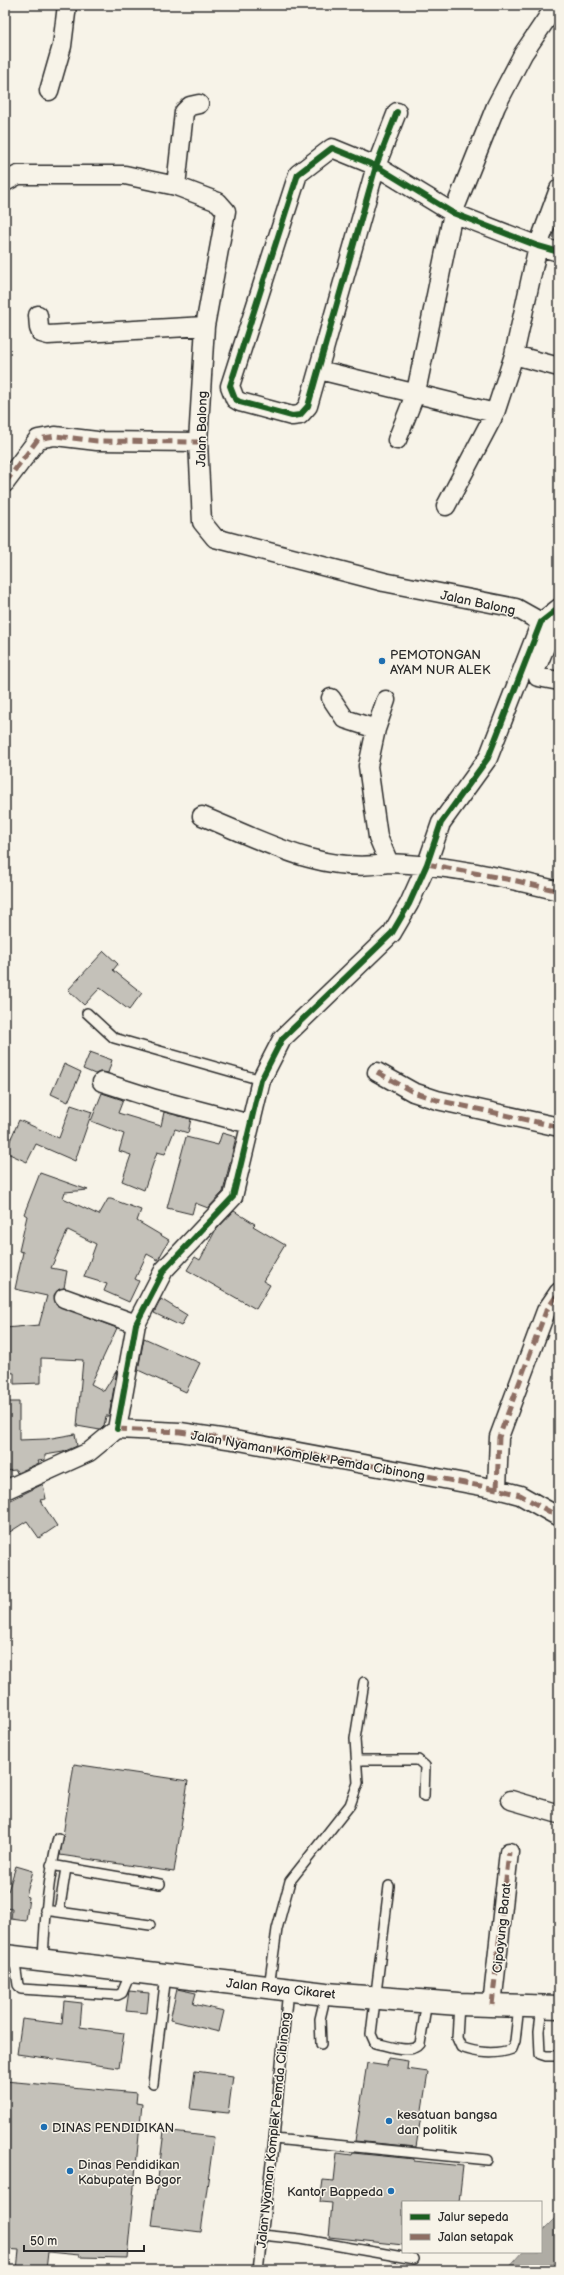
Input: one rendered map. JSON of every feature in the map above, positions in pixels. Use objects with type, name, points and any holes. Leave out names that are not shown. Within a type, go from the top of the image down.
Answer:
[{"type":"main road","name":"Jalan Raya Cikaret","points":[[10,1957],[326,1994],[459,2004],[550,2007]]},
{"type":"street","points":[[49,91],[62,46],[67,5]]},
{"type":"street","points":[[397,440],[416,392],[453,213],[496,106],[523,54],[556,5]]},
{"type":"street","points":[[176,186],[184,112],[190,106],[199,104]]},
{"type":"street","points":[[397,112],[376,166],[308,406],[300,415],[292,416],[240,402],[234,398],[230,386],[298,174],[332,148],[376,166],[453,213],[538,246],[559,252]]},
{"type":"street","name":"Jalan Balong","points":[[5,182],[18,176],[125,175],[176,186],[218,202],[226,211],[205,326],[198,442],[202,522],[215,538],[384,582],[516,608],[541,622]]},
{"type":"street","points":[[446,506],[495,414],[514,355],[538,246],[559,189]]},
{"type":"street","points":[[38,315],[41,333],[48,335],[205,326]]},
{"type":"street","points":[[514,355],[559,367]]},
{"type":"street","points":[[319,370],[416,392],[495,414]]},
{"type":"street","points":[[5,483],[38,439],[55,436],[97,441],[198,442]]},
{"type":"street","points":[[5,1490],[89,1452],[117,1429],[136,1324],[164,1270],[233,1197],[261,1080],[282,1039],[392,934],[409,904],[427,864],[441,824],[488,758],[541,622],[559,608]]},
{"type":"street","points":[[559,627],[551,632],[536,669],[538,676],[559,681]]},
{"type":"street","points":[[331,698],[345,719],[376,729]]},
{"type":"street","points":[[386,700],[376,729],[368,766],[378,837],[389,863]]},
{"type":"street","points":[[202,816],[296,854],[351,867],[389,863],[427,864],[517,880],[559,891]]},
{"type":"street","points":[[377,1072],[413,1092],[437,1100],[559,1127]]},
{"type":"street","points":[[102,1082],[154,1099],[250,1124]]},
{"type":"street","points":[[497,1489],[498,1437],[546,1311],[559,1292]]},
{"type":"street","points":[[64,1298],[136,1324]]},
{"type":"street","name":"Jalan Nyaman Komplek Pemda Cibinong","points":[[117,1429],[180,1432],[234,1440],[497,1489],[520,1496],[559,1517]]},
{"type":"street","points":[[511,1800],[559,1814]]},
{"type":"street","name":"Cipayung Barat","points":[[492,2005],[509,1852]]},
{"type":"lane","points":[[87,1013],[114,1038],[261,1080]]},
{"type":"lane","name":"Jalan Nyaman Komplek Pemda Cibinong","points":[[258,2270],[274,2139],[278,1988],[277,1929],[290,1881],[350,1805],[358,1783],[355,1739],[364,1682]]},
{"type":"lane","points":[[357,1760],[418,1760],[422,1762],[425,1766],[424,1796]]},
{"type":"lane","points":[[43,1960],[45,1910],[51,1865],[58,1838]]},
{"type":"lane","points":[[51,1865],[160,1884]]},
{"type":"lane","points":[[59,1912],[66,1868]]},
{"type":"lane","points":[[389,1886],[375,1997],[372,2039],[374,2043],[410,2049],[417,2047],[420,2044],[427,2001]]},
{"type":"lane","points":[[45,1910],[150,1925]]},
{"type":"lane","points":[[10,1957],[18,1985],[21,1990],[118,1995],[122,1993],[131,1970]]},
{"type":"lane","points":[[153,2084],[166,1975]]},
{"type":"lane","points":[[321,2044],[320,2019],[326,1994]]},
{"type":"lane","points":[[459,2004],[457,2038],[461,2047],[470,2051],[502,2053],[512,2049],[515,2041],[518,2006]]},
{"type":"lane","points":[[550,2007],[540,2054],[546,2056],[559,2056]]},
{"type":"lane","points":[[274,2139],[488,2160]]},
{"type":"lane","points":[[262,2235],[300,2239],[414,2259]]},
{"type":"shaded area","points":[[559,2214],[559,2270],[507,2270],[522,2253],[542,2253],[542,2231]]},
{"type":"building","points":[[104,951],[118,964],[113,970],[142,993],[129,1010],[100,988],[84,1005],[68,990]]},
{"type":"building","points":[[90,1052],[112,1060],[108,1073],[100,1072],[95,1074],[83,1069]]},
{"type":"building","points":[[64,1064],[81,1072],[68,1102],[51,1094]]},
{"type":"building","points":[[102,1093],[123,1100],[118,1113],[161,1126],[164,1112],[191,1119],[188,1133],[175,1129],[165,1154],[157,1152],[144,1190],[122,1181],[131,1155],[119,1151],[124,1134],[91,1121]]},
{"type":"building","points":[[71,1105],[92,1112],[75,1161],[36,1144],[27,1162],[5,1152],[19,1120],[59,1138]]},
{"type":"building","points":[[222,1133],[236,1137],[223,1192],[208,1208],[195,1203],[192,1214],[167,1208],[186,1137],[218,1145]]},
{"type":"building","points":[[40,1173],[88,1190],[65,1192],[63,1198],[99,1215],[108,1199],[141,1210],[137,1221],[169,1240],[158,1260],[147,1254],[135,1279],[139,1281],[129,1302],[104,1291],[107,1284],[84,1277],[96,1244],[68,1230],[51,1268],[67,1271],[64,1288],[58,1290],[54,1295],[56,1305],[117,1328],[91,1384],[104,1391],[117,1370],[109,1416],[106,1416],[104,1426],[100,1430],[77,1426],[83,1360],[41,1358],[41,1383],[14,1384],[14,1373],[5,1372],[5,1328],[39,1325],[47,1296],[15,1289],[23,1252],[19,1251],[27,1216],[24,1214]]},
{"type":"building","points":[[234,1211],[255,1224],[253,1226],[285,1245],[263,1281],[270,1285],[256,1309],[187,1270],[195,1257],[200,1260],[215,1231]]},
{"type":"building","points":[[161,1299],[187,1315],[181,1326],[154,1313]]},
{"type":"building","points":[[144,1338],[200,1363],[186,1392],[138,1370]]},
{"type":"building","points":[[5,1402],[19,1402],[19,1440],[46,1439],[75,1434],[77,1446],[63,1452],[45,1455],[45,1460],[38,1461],[39,1463],[17,1473],[16,1470],[5,1471]]},
{"type":"building","points":[[43,1484],[46,1499],[40,1500],[57,1526],[39,1538],[27,1521],[5,1535],[5,1503]]},
{"type":"building","points":[[74,1764],[188,1781],[174,1872],[60,1855]]},
{"type":"building","points":[[16,1866],[33,1871],[26,1896],[29,1897],[26,1921],[11,1919],[12,1909],[5,1908],[5,1890],[8,1891]]},
{"type":"building","points":[[177,1989],[196,1993],[193,2004],[224,2011],[219,2032],[170,2020]]},
{"type":"building","points":[[129,1991],[149,1993],[147,2013],[126,2011]]},
{"type":"building","points":[[64,2001],[82,2003],[80,2027],[124,2033],[119,2068],[17,2054],[22,2019],[62,2024]]},
{"type":"building","points":[[388,2058],[408,2061],[407,2069],[428,2072],[416,2147],[355,2141],[367,2063],[387,2066]]},
{"type":"building","points":[[195,2071],[233,2076],[228,2113],[190,2109]]},
{"type":"building","name":"Dinas Pendidikan Kabupaten Bogor","points":[[5,2081],[137,2093],[136,2103],[142,2104],[127,2258],[79,2257],[79,2255],[48,2252],[46,2270],[17,2270],[19,2250],[5,2249]]},
{"type":"building","points":[[164,2131],[214,2137],[201,2232],[152,2226]]},
{"type":"building","name":"Kantor Bappeda","points":[[337,2153],[352,2155],[353,2153],[414,2159],[414,2161],[463,2166],[459,2201],[402,2201],[402,2245],[329,2237],[332,2203],[320,2202],[323,2180],[334,2181]]},
{"type":"marked path","points":[[5,483],[38,439],[55,436],[97,441],[198,442]]},
{"type":"marked path","points":[[427,864],[517,881],[559,891]]},
{"type":"marked path","points":[[377,1072],[413,1092],[437,1100],[559,1127]]},
{"type":"marked path","points":[[497,1489],[499,1437],[546,1311],[559,1292]]},
{"type":"marked path","points":[[117,1429],[180,1432],[234,1440],[497,1489],[520,1495],[559,1517]]},
{"type":"marked path","points":[[492,2005],[509,1852]]},
{"type":"cycle path","points":[[397,112],[376,166],[308,406],[300,415],[292,416],[240,402],[235,399],[230,386],[298,174],[332,148],[376,166],[453,213],[538,246],[559,252]]},
{"type":"cycle path","points":[[117,1429],[136,1324],[164,1270],[233,1197],[261,1080],[282,1039],[392,933],[409,904],[427,864],[441,823],[488,758],[541,622],[559,608]]},
{"type":"place","name":"PEMOTONGAN AYAM NUR ALEK","points":[[382,661]]},
{"type":"place","name":"kesatuan bangsa dan politik","points":[[389,2121]]},
{"type":"place","name":"DINAS PENDIDIKAN","points":[[44,2127]]},
{"type":"place","name":"Dinas Pendidikan Kabupaten Bogor","points":[[70,2171]]},
{"type":"place","name":"Kantor Bappeda","points":[[391,2191]]}]
